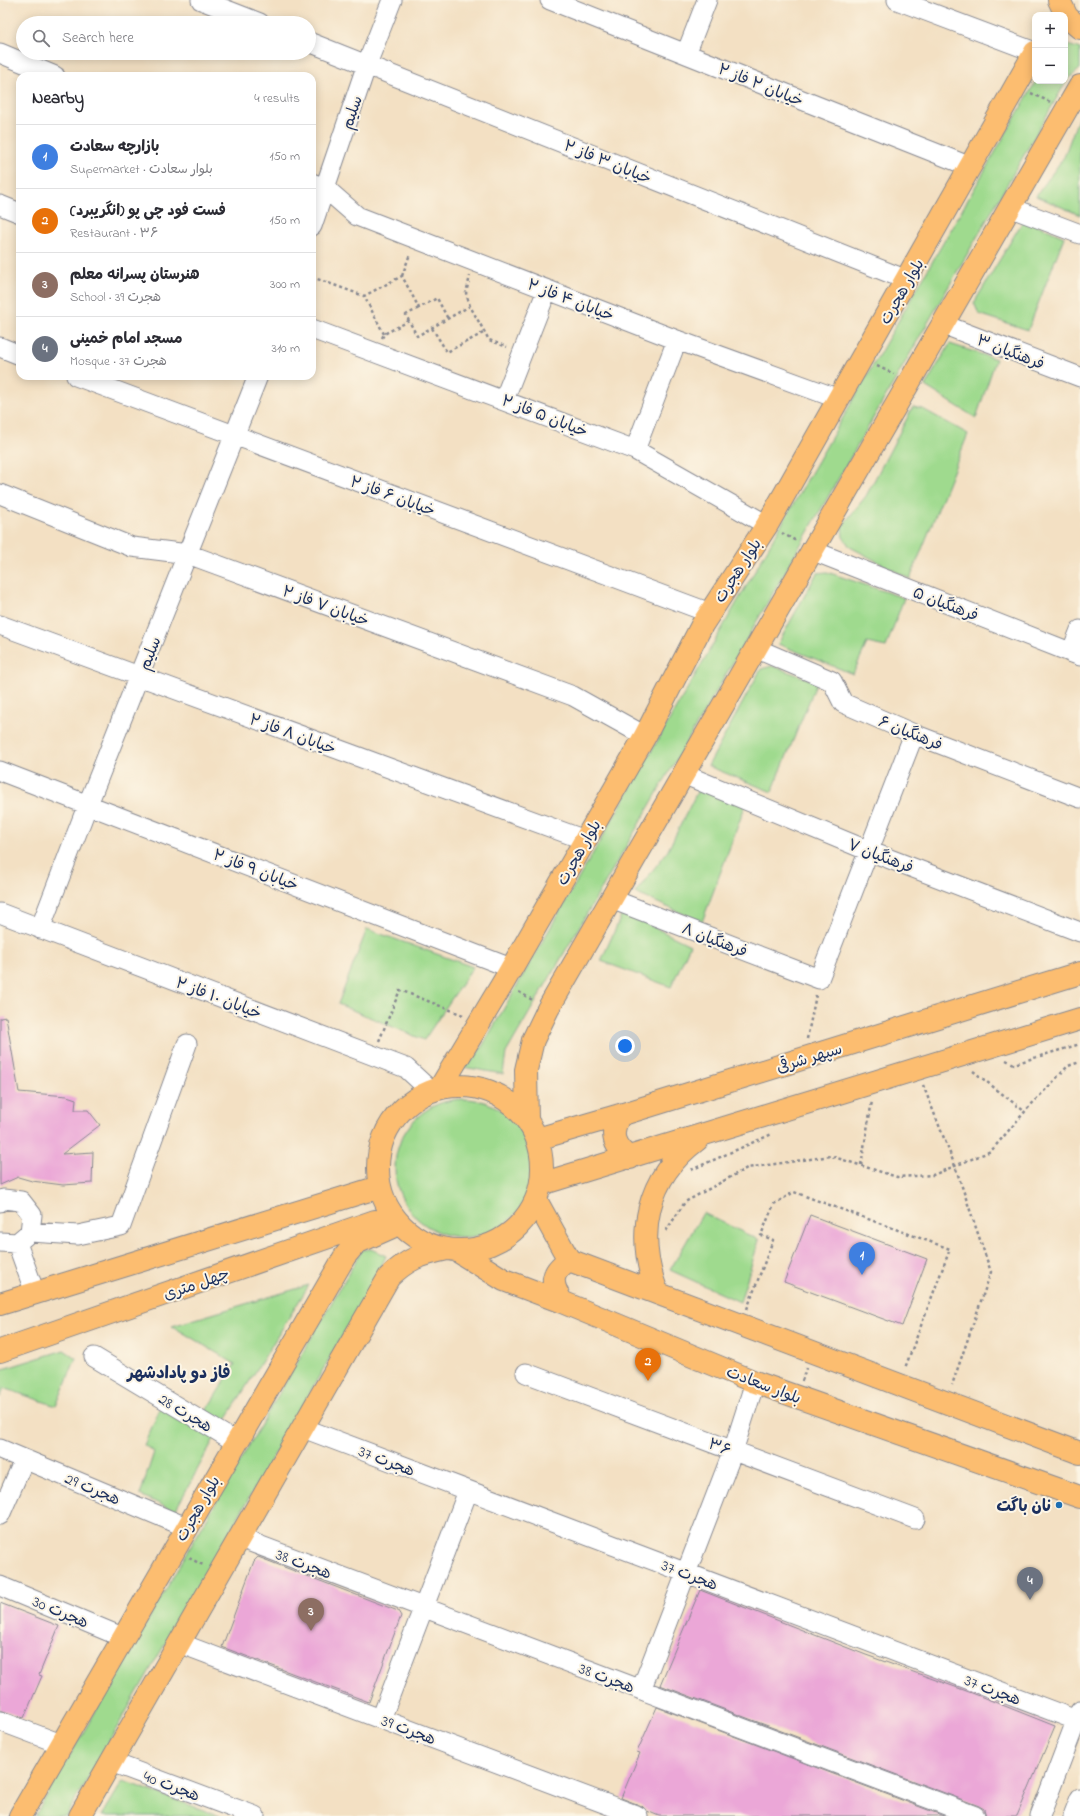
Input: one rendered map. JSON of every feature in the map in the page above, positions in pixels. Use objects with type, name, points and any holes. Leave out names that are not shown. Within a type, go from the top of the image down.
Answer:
[{"type":"main road","points":[[1051,12],[1056,0]]},
{"type":"main road","points":[[1059,0],[1067,17],[1080,28]]},
{"type":"main road","name":"بلوار هجرت","points":[[436,1089],[480,1022],[507,976],[645,736],[710,613],[767,524],[907,280],[1032,58]]},
{"type":"main road","points":[[527,1120],[526,1070],[533,1040],[548,1009],[1009,207],[1075,98]]},
{"type":"main road","name":"سپهر شرقی","points":[[537,1139],[620,1115],[1080,973]]},
{"type":"main road","points":[[538,1192],[630,1158],[1080,1019]]},
{"type":"main road","points":[[80,1816],[389,1277],[404,1264],[422,1254],[451,1250],[476,1249],[495,1242],[512,1232],[526,1217],[538,1192],[542,1162],[537,1139],[527,1120],[514,1106],[497,1094],[479,1088],[459,1086],[436,1089],[410,1102],[394,1119],[382,1140],[377,1163],[379,1187],[395,1219],[420,1240],[451,1250]]},
{"type":"main road","points":[[620,1115],[615,1124],[614,1134],[616,1144],[622,1152],[630,1158]]},
{"type":"main road","points":[[657,1292],[650,1273],[646,1254],[645,1234],[652,1202],[662,1178],[674,1161],[688,1147],[704,1135]]},
{"type":"main road","points":[[0,1304],[379,1187]]},
{"type":"main road","points":[[538,1192],[570,1260],[1080,1453]]},
{"type":"main road","name":"بلوار هجرت","points":[[20,1816],[122,1637],[344,1256],[356,1243],[395,1219]]},
{"type":"main road","name":"چهل متری","points":[[0,1351],[395,1219]]},
{"type":"main road","name":"بلوار سعادت","points":[[451,1250],[504,1280],[562,1302],[755,1382],[1080,1497]]},
{"type":"main road","points":[[562,1302],[554,1288],[555,1275],[560,1266],[570,1260]]},
{"type":"street","points":[[201,0],[242,16]]},
{"type":"street","name":"سلیم","points":[[316,199],[318,186],[392,0]]},
{"type":"street","name":"خیابان ۲ فاز ۲","points":[[550,0],[971,167]]},
{"type":"street","points":[[686,54],[707,0]]},
{"type":"street","points":[[897,0],[1032,51]]},
{"type":"street","name":"خیابان ۳ فاز ۲","points":[[316,45],[907,280]]},
{"type":"street","points":[[0,53],[16,60]]},
{"type":"street","points":[[17,60],[45,72]]},
{"type":"street","name":"خیابان ۴ فاز ۲","points":[[318,186],[357,216],[678,340],[839,399]]},
{"type":"street","points":[[0,205],[16,211]]},
{"type":"street","points":[[1009,207],[1080,234]]},
{"type":"street","points":[[504,400],[548,290]]},
{"type":"street","name":"فرهنگیان ۳","points":[[942,324],[1080,377]]},
{"type":"street","name":"خیابان ۵ فاز ۲","points":[[316,330],[635,450],[767,524]]},
{"type":"street","points":[[635,450],[678,340]]},
{"type":"street","points":[[0,348],[16,354]]},
{"type":"street","name":"خیابان ۶ فاز ۲","points":[[87,380],[710,613]]},
{"type":"street","name":"سلیم","points":[[40,929],[256,380]]},
{"type":"street","name":"خیابان ۷ فاز ۲","points":[[0,494],[132,547],[188,554],[573,696],[645,736]]},
{"type":"street","name":"فرهنگیان ۵","points":[[811,550],[1076,654]]},
{"type":"street","name":"خیابان ۸ فاز ۲","points":[[0,625],[585,840]]},
{"type":"street","points":[[1076,654],[1080,630]]},
{"type":"street","name":"فرهنگیان ۶","points":[[755,648],[832,681],[843,703],[914,734],[1080,798]]},
{"type":"street","points":[[819,979],[914,734]]},
{"type":"street","name":"خیابان ۹ فاز ۲","points":[[0,771],[88,804],[507,976]]},
{"type":"street","name":"فرهنگیان ۷","points":[[683,774],[869,851],[1080,932]]},
{"type":"street","name":"فرهنگیان ۸","points":[[610,899],[819,979]]},
{"type":"street","name":"خیابان ۱۰ فاز ۲","points":[[0,913],[406,1068],[436,1089]]},
{"type":"street","points":[[16,1239],[78,1235],[121,1226],[187,1044]]},
{"type":"street","points":[[0,1202],[3,1199],[21,1201],[32,1214],[16,1239]]},
{"type":"street","points":[[16,1239],[34,1293]]},
{"type":"street","name":"هجرت 28","points":[[94,1357],[236,1442]]},
{"type":"street","name":"۳۶","points":[[526,1373],[915,1519]]},
{"type":"street","points":[[641,1690],[733,1451],[755,1382]]},
{"type":"street","name":"هجرت 37","points":[[303,1428],[686,1573],[1078,1716]]},
{"type":"street","name":"هجرت 29","points":[[0,1449],[186,1527]]},
{"type":"street","points":[[0,1515],[24,1460]]},
{"type":"street","points":[[381,1719],[468,1491]]},
{"type":"street","name":"هجرت 38","points":[[240,1538],[975,1816]]},
{"type":"street","name":"هجرت 30","points":[[0,1586],[122,1637]]},
{"type":"street","name":"هجرت 39","points":[[179,1643],[381,1719],[597,1809],[638,1816]]},
{"type":"street","points":[[1040,1816],[1078,1716]]},
{"type":"street","points":[[0,1721],[61,1744]]},
{"type":"street","name":"هجرت 40","points":[[111,1762],[251,1815]]},
{"type":"street","points":[[1073,1816],[1080,1798]]},
{"type":"path","points":[[1017,85],[1075,98]]},
{"type":"path","points":[[364,296],[402,276],[415,239]]},
{"type":"path","points":[[474,261],[466,293],[470,306],[489,340],[523,353]]},
{"type":"path","points":[[402,276],[419,308]]},
{"type":"path","points":[[316,278],[364,296],[384,334]]},
{"type":"path","points":[[448,319],[437,298],[406,315],[417,336],[448,319],[470,306]]},
{"type":"path","points":[[376,352],[384,334],[409,321]]},
{"type":"path","points":[[432,328],[447,352],[485,332]]},
{"type":"path","points":[[862,358],[908,382]]},
{"type":"path","points":[[767,524],[811,550]]},
{"type":"path","points":[[507,976],[548,1009]]},
{"type":"path","points":[[803,1059],[819,979]]},
{"type":"path","points":[[373,1055],[400,990],[480,1022]]},
{"type":"path","points":[[1002,1058],[1014,1064],[1080,1044]]},
{"type":"path","points":[[961,1056],[969,1067],[1024,1111]]},
{"type":"path","points":[[662,1237],[685,1202],[747,1168],[831,1156],[897,1177],[933,1175],[991,1151],[1024,1111],[1068,1066],[1080,1062]]},
{"type":"path","points":[[917,1069],[955,1166],[991,1272],[946,1402]]},
{"type":"path","points":[[861,1166],[873,1096]]},
{"type":"path","points":[[686,1173],[775,1133]]},
{"type":"path","points":[[746,1312],[773,1240],[761,1235],[774,1204],[794,1192],[950,1249],[904,1372]]},
{"type":"path","points":[[796,1396],[812,1351]]},
{"type":"path","points":[[173,1550],[220,1573]]},
{"type":"green space","points":[[1068,45],[1080,49],[1080,69],[1068,79]]},
{"type":"green space","points":[[1034,84],[1065,84],[750,633],[506,1053],[503,1074],[463,1067],[473,1060]]},
{"type":"green space","points":[[1079,116],[1080,215],[1036,196],[1064,157]]},
{"type":"green space","points":[[1024,219],[1064,237],[1028,330],[979,314],[974,303]]},
{"type":"green space","points":[[950,344],[996,359],[976,418],[925,386]]},
{"type":"green space","points":[[913,407],[923,409],[968,434],[910,579],[850,547],[843,537],[842,526],[866,496]]},
{"type":"green space","points":[[827,572],[904,598],[886,647],[867,643],[853,674],[778,644],[817,573]]},
{"type":"green space","points":[[772,666],[817,682],[772,792],[708,766],[761,669]]},
{"type":"green space","points":[[702,782],[747,801],[702,922],[635,893],[667,852]]},
{"type":"green space","points":[[623,912],[690,945],[671,987],[601,961]]},
{"type":"green space","points":[[367,929],[473,967],[424,1040],[338,1004]]},
{"type":"green space","points":[[471,1099],[497,1107],[508,1114],[518,1124],[528,1141],[532,1154],[532,1182],[528,1195],[518,1212],[508,1222],[491,1232],[478,1236],[457,1237],[431,1229],[420,1222],[410,1212],[400,1195],[396,1182],[395,1161],[403,1135],[410,1124],[420,1114],[437,1104],[450,1100]]},
{"type":"green space","points":[[703,1213],[759,1240],[740,1302],[670,1270]]},
{"type":"green space","points":[[371,1249],[386,1256],[374,1281],[66,1816],[35,1816],[362,1250]]},
{"type":"green space","points":[[309,1285],[225,1421],[206,1411],[235,1364],[172,1326]]},
{"type":"green space","points":[[64,1350],[76,1358],[56,1406],[4,1388],[0,1397],[0,1370]]},
{"type":"green space","points":[[162,1404],[216,1435],[175,1511],[140,1495],[154,1452],[144,1445]]},
{"type":"green space","points":[[123,1781],[220,1816],[102,1816]]},
{"type":"building","points":[[6,1017],[19,1092],[67,1096],[76,1099],[75,1110],[88,1110],[100,1125],[62,1154],[93,1152],[92,1183],[63,1185],[32,1181],[18,1177],[0,1185],[0,1018]]},
{"type":"building","points":[[810,1215],[927,1259],[902,1326],[784,1282]]},
{"type":"building","points":[[258,1557],[398,1611],[401,1616],[369,1702],[222,1647],[254,1561]]},
{"type":"building","points":[[700,1590],[866,1655],[972,1693],[1055,1726],[1017,1816],[986,1816],[984,1809],[979,1806],[660,1685]]},
{"type":"building","points":[[0,1603],[59,1626],[39,1675],[42,1676],[24,1718],[0,1710]]},
{"type":"building","points":[[657,1707],[944,1816],[659,1816],[647,1811],[642,1806],[621,1798],[640,1753],[637,1752]]},
{"type":"place","name":"بازارچه سعادت","points":[[862,1275]]},
{"type":"place","name":"فست فود چی پو (انگریبرد)","points":[[648,1381]]},
{"type":"place","name":"نان باگت","points":[[1059,1505]]},
{"type":"place","name":"مسجد امام خمینی","points":[[1030,1600]]},
{"type":"place","name":"هنرستان پسرانه معلم","points":[[311,1631]]},
{"type":"district","name":"فاز دو پادادشهر","points":[[179,1372]]}]
